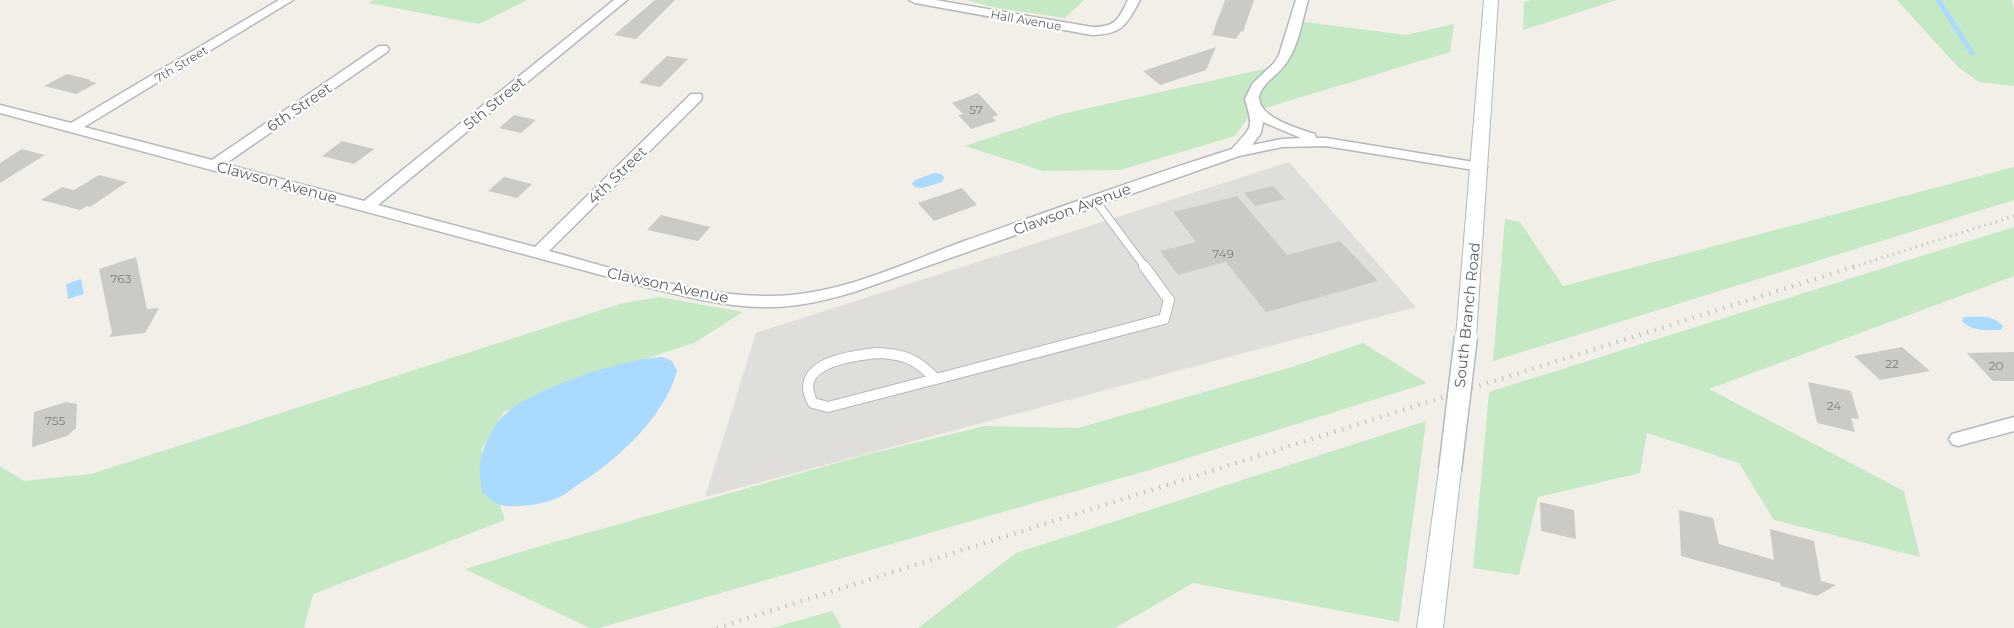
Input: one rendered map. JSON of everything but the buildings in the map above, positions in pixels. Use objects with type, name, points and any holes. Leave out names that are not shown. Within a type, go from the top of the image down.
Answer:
[{"type":"street","name":"7th Street","points":[[74,128],[287,0]]},
{"type":"street","name":"5th Street","points":[[367,206],[621,0]]},
{"type":"street","name":"Hall Avenue","points":[[914,0],[1092,31],[1109,31],[1120,26],[1134,0]]},
{"type":"street","points":[[1236,152],[1256,132],[1257,121],[1251,100],[1253,91],[1281,62],[1302,0]]},
{"type":"street","name":"South Branch Road","points":[[1430,628],[1466,337],[1491,0]]},
{"type":"street","name":"6th Street","points":[[214,165],[384,49]]},
{"type":"street","name":"4th Street","points":[[538,253],[696,97]]},
{"type":"street","name":"Clawson Avenue","points":[[0,109],[642,281],[702,295],[774,302],[820,296],[859,284],[1236,152],[1282,142],[1326,142],[1480,167]]},
{"type":"street","points":[[1255,110],[1291,131],[1326,142]]},
{"type":"street","points":[[1958,439],[2014,424]]},
{"type":"lane","points":[[936,379],[916,360],[888,352],[870,352],[832,361],[818,368],[809,380],[808,393],[813,403],[828,407],[936,379],[1164,319],[1169,300],[1095,200]]},
{"type":"shaded area","points":[[1289,162],[1416,307],[705,497],[756,333]]},
{"type":"green space","points":[[373,0],[527,0],[479,24],[369,3]]},
{"type":"green space","points":[[967,0],[1084,0],[1065,18],[997,8]]},
{"type":"green space","points":[[1531,0],[1617,0],[1523,30],[1524,2]]},
{"type":"green space","points":[[1897,0],[2012,0],[2014,8],[2014,86],[1979,82],[1958,67]]},
{"type":"green space","points":[[1297,21],[1406,35],[1454,24],[1450,52],[1252,112],[1235,136],[1120,170],[1043,171],[965,146],[1062,114],[1282,65]]},
{"type":"green space","points":[[2014,167],[2014,200],[1493,361],[1505,219],[1520,222],[1563,286]]},
{"type":"green space","points":[[2014,227],[2014,276],[1709,389],[1904,491],[1920,557],[1774,520],[1739,463],[1647,433],[1640,473],[1538,497],[1519,575],[1473,568],[1489,392]]},
{"type":"green space","points":[[659,297],[743,312],[694,343],[578,381],[504,412],[481,450],[505,520],[313,594],[304,628],[0,628],[0,466],[24,481],[91,474],[620,304]]},
{"type":"green space","points":[[1363,343],[1427,383],[1156,468],[599,628],[590,628],[465,569],[869,454],[985,426],[1078,428],[1292,367]]},
{"type":"green space","points":[[1426,421],[1399,622],[1193,583],[1115,628],[918,628],[1016,553]]},
{"type":"green space","points":[[832,611],[842,628],[772,628]]},
{"type":"water","points":[[934,173],[941,174],[944,177],[942,182],[922,188],[915,187],[912,184],[915,180]]},
{"type":"water","points":[[81,279],[84,294],[68,299],[66,284]]},
{"type":"water","points":[[1964,317],[1990,318],[2003,326],[2001,330],[1975,329],[1962,321]]},
{"type":"water","points":[[662,357],[672,361],[677,371],[671,388],[661,405],[637,437],[591,476],[560,497],[529,505],[500,505],[482,492],[480,468],[485,446],[498,421],[515,406],[554,386],[601,369]]},
{"type":"waterway","points":[[1938,0],[1972,53]]},
{"type":"railway","points":[[1853,267],[2014,216]]},
{"type":"railway","points":[[717,628],[1856,266]]}]
